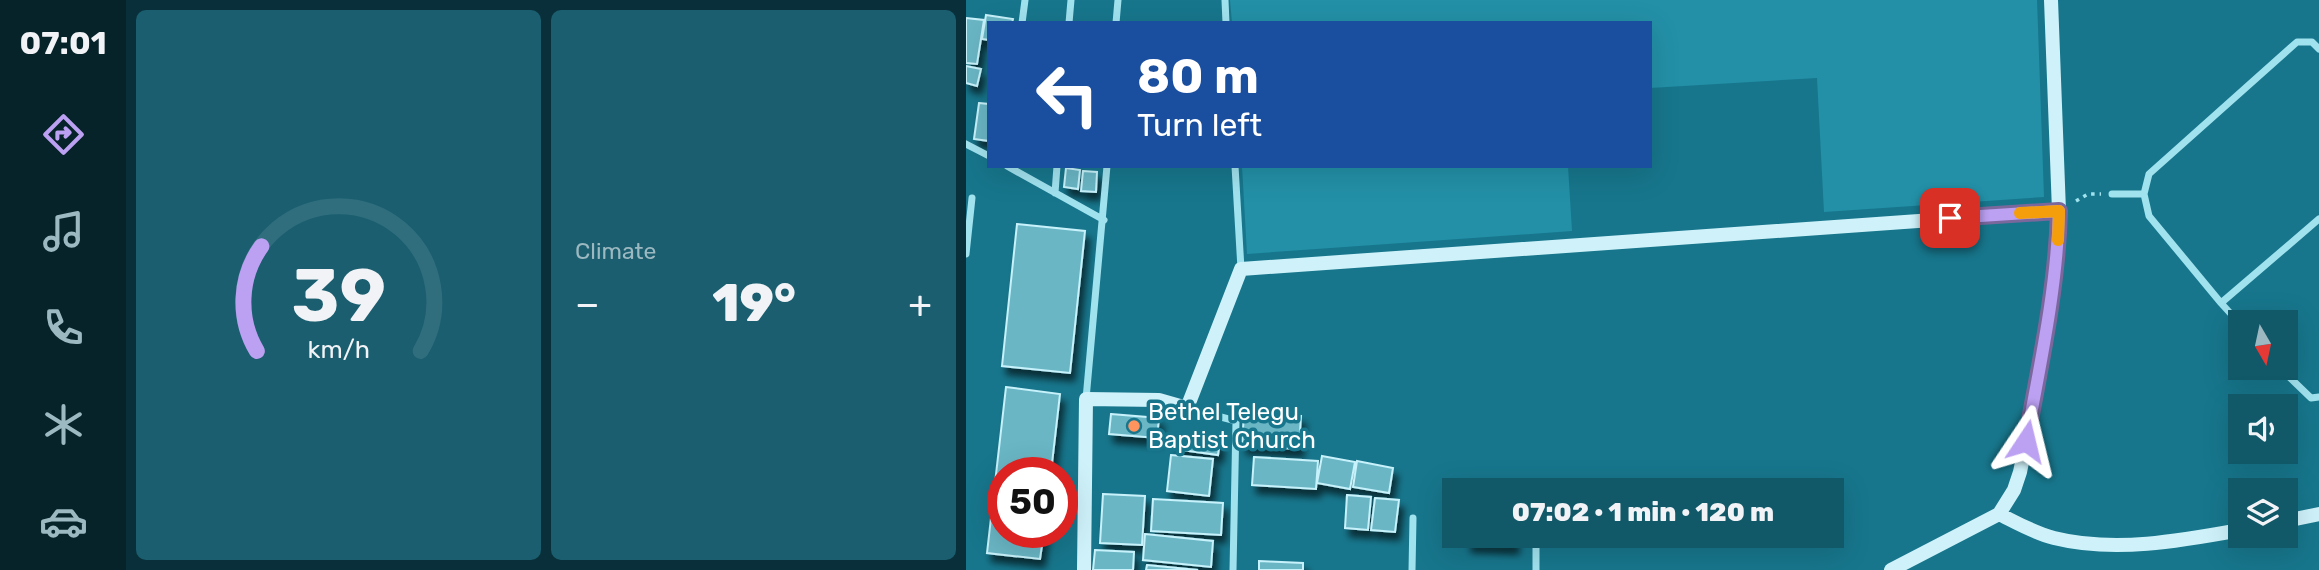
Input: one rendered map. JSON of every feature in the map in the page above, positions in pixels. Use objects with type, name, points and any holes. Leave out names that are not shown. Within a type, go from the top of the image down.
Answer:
[{"type":"main road","points":[[1891,570],[1999,514],[2014,490],[2026,441],[2047,325],[2058,241],[2051,0]]},
{"type":"main road","points":[[1084,570],[1086,399],[1159,400],[1187,408],[1241,269],[2059,211]]},
{"type":"main road","points":[[1999,514],[2031,531],[2055,538],[2099,544],[2145,544],[2228,532]]},
{"type":"main road","points":[[2298,518],[2319,514]]},
{"type":"street","points":[[1022,21],[1025,0]]},
{"type":"street","points":[[1069,21],[1070,0]]},
{"type":"street","points":[[1116,21],[1118,0]]},
{"type":"street","points":[[1225,0],[1226,21]]},
{"type":"street","points":[[2228,311],[2149,216],[2144,194],[2149,174],[2297,42],[2312,42],[2319,49]]},
{"type":"street","points":[[966,144],[987,155]]},
{"type":"street","points":[[1011,168],[1104,219]]},
{"type":"street","points":[[1055,192],[1057,168]]},
{"type":"street","points":[[1086,399],[1107,168]]},
{"type":"street","points":[[1235,168],[1241,269]]},
{"type":"street","points":[[2112,194],[2144,194]]},
{"type":"street","points":[[966,254],[972,198]]},
{"type":"street","points":[[2221,303],[2319,219]]},
{"type":"street","points":[[2292,380],[2311,398],[2319,397]]},
{"type":"street","points":[[1187,408],[1236,421],[1233,570]]},
{"type":"street","points":[[1412,570],[1413,518]]},
{"type":"street","points":[[1536,548],[1536,570]]},
{"type":"path","points":[[2059,211],[2088,194],[2112,194]]},
{"type":"shaded area","points":[[1230,0],[2037,0],[2044,197],[1824,212],[1817,78],[1652,88],[1652,21],[1232,21]]},
{"type":"shaded area","points":[[1242,168],[1568,168],[1572,231],[1247,254]]},
{"type":"building","points":[[986,15],[1013,19],[987,21],[987,40],[982,39]]},
{"type":"building","points":[[966,18],[984,20],[977,64],[966,63]]},
{"type":"building","points":[[966,66],[981,69],[977,86],[966,83]]},
{"type":"building","points":[[979,103],[987,104],[987,141],[974,139]]},
{"type":"building","points":[[1066,168],[1080,170],[1078,189],[1064,187]]},
{"type":"building","points":[[1083,171],[1097,172],[1096,192],[1081,191]]},
{"type":"building","points":[[1017,224],[1085,231],[1070,373],[1002,366]]},
{"type":"building","points":[[1006,387],[1060,394],[1053,457],[998,457]]},
{"type":"building","points":[[1244,412],[1301,416],[1299,449],[1242,446]]},
{"type":"building","name":"Bethel Telegu Baptist Church","points":[[1111,414],[1159,418],[1157,438],[1109,434]]},
{"type":"building","points":[[1176,435],[1220,441],[1218,455],[1174,449]]},
{"type":"building","points":[[1171,455],[1213,459],[1209,496],[1167,491]]},
{"type":"building","points":[[1322,456],[1355,462],[1350,489],[1317,483]]},
{"type":"building","points":[[1254,457],[1318,461],[1316,489],[1252,485]]},
{"type":"building","points":[[1357,461],[1393,468],[1389,493],[1353,487]]},
{"type":"building","points":[[1103,494],[1145,496],[1142,545],[1100,543]]},
{"type":"building","points":[[1347,495],[1371,497],[1368,530],[1345,528]]},
{"type":"building","points":[[1375,498],[1399,500],[1395,532],[1371,530]]},
{"type":"building","points":[[1153,499],[1223,503],[1221,535],[1151,531]]},
{"type":"building","points":[[1145,534],[1213,541],[1211,567],[1143,560]]},
{"type":"building","points":[[988,548],[1042,548],[1040,559],[987,553]]},
{"type":"building","points":[[1095,550],[1134,552],[1133,570],[1093,570]]},
{"type":"building","points":[[1259,561],[1303,563],[1303,570],[1259,570]]},
{"type":"building","points":[[1147,565],[1198,570],[1146,570]]},
{"type":"slow traffic","points":[[2020,213],[2059,211],[2058,240]]},
{"type":"place","name":"Bethel Telegu Baptist Church","points":[[1134,426]]},
{"type":"route","points":[[1950,218],[2059,211],[2058,241],[2047,325],[2026,441]]}]
